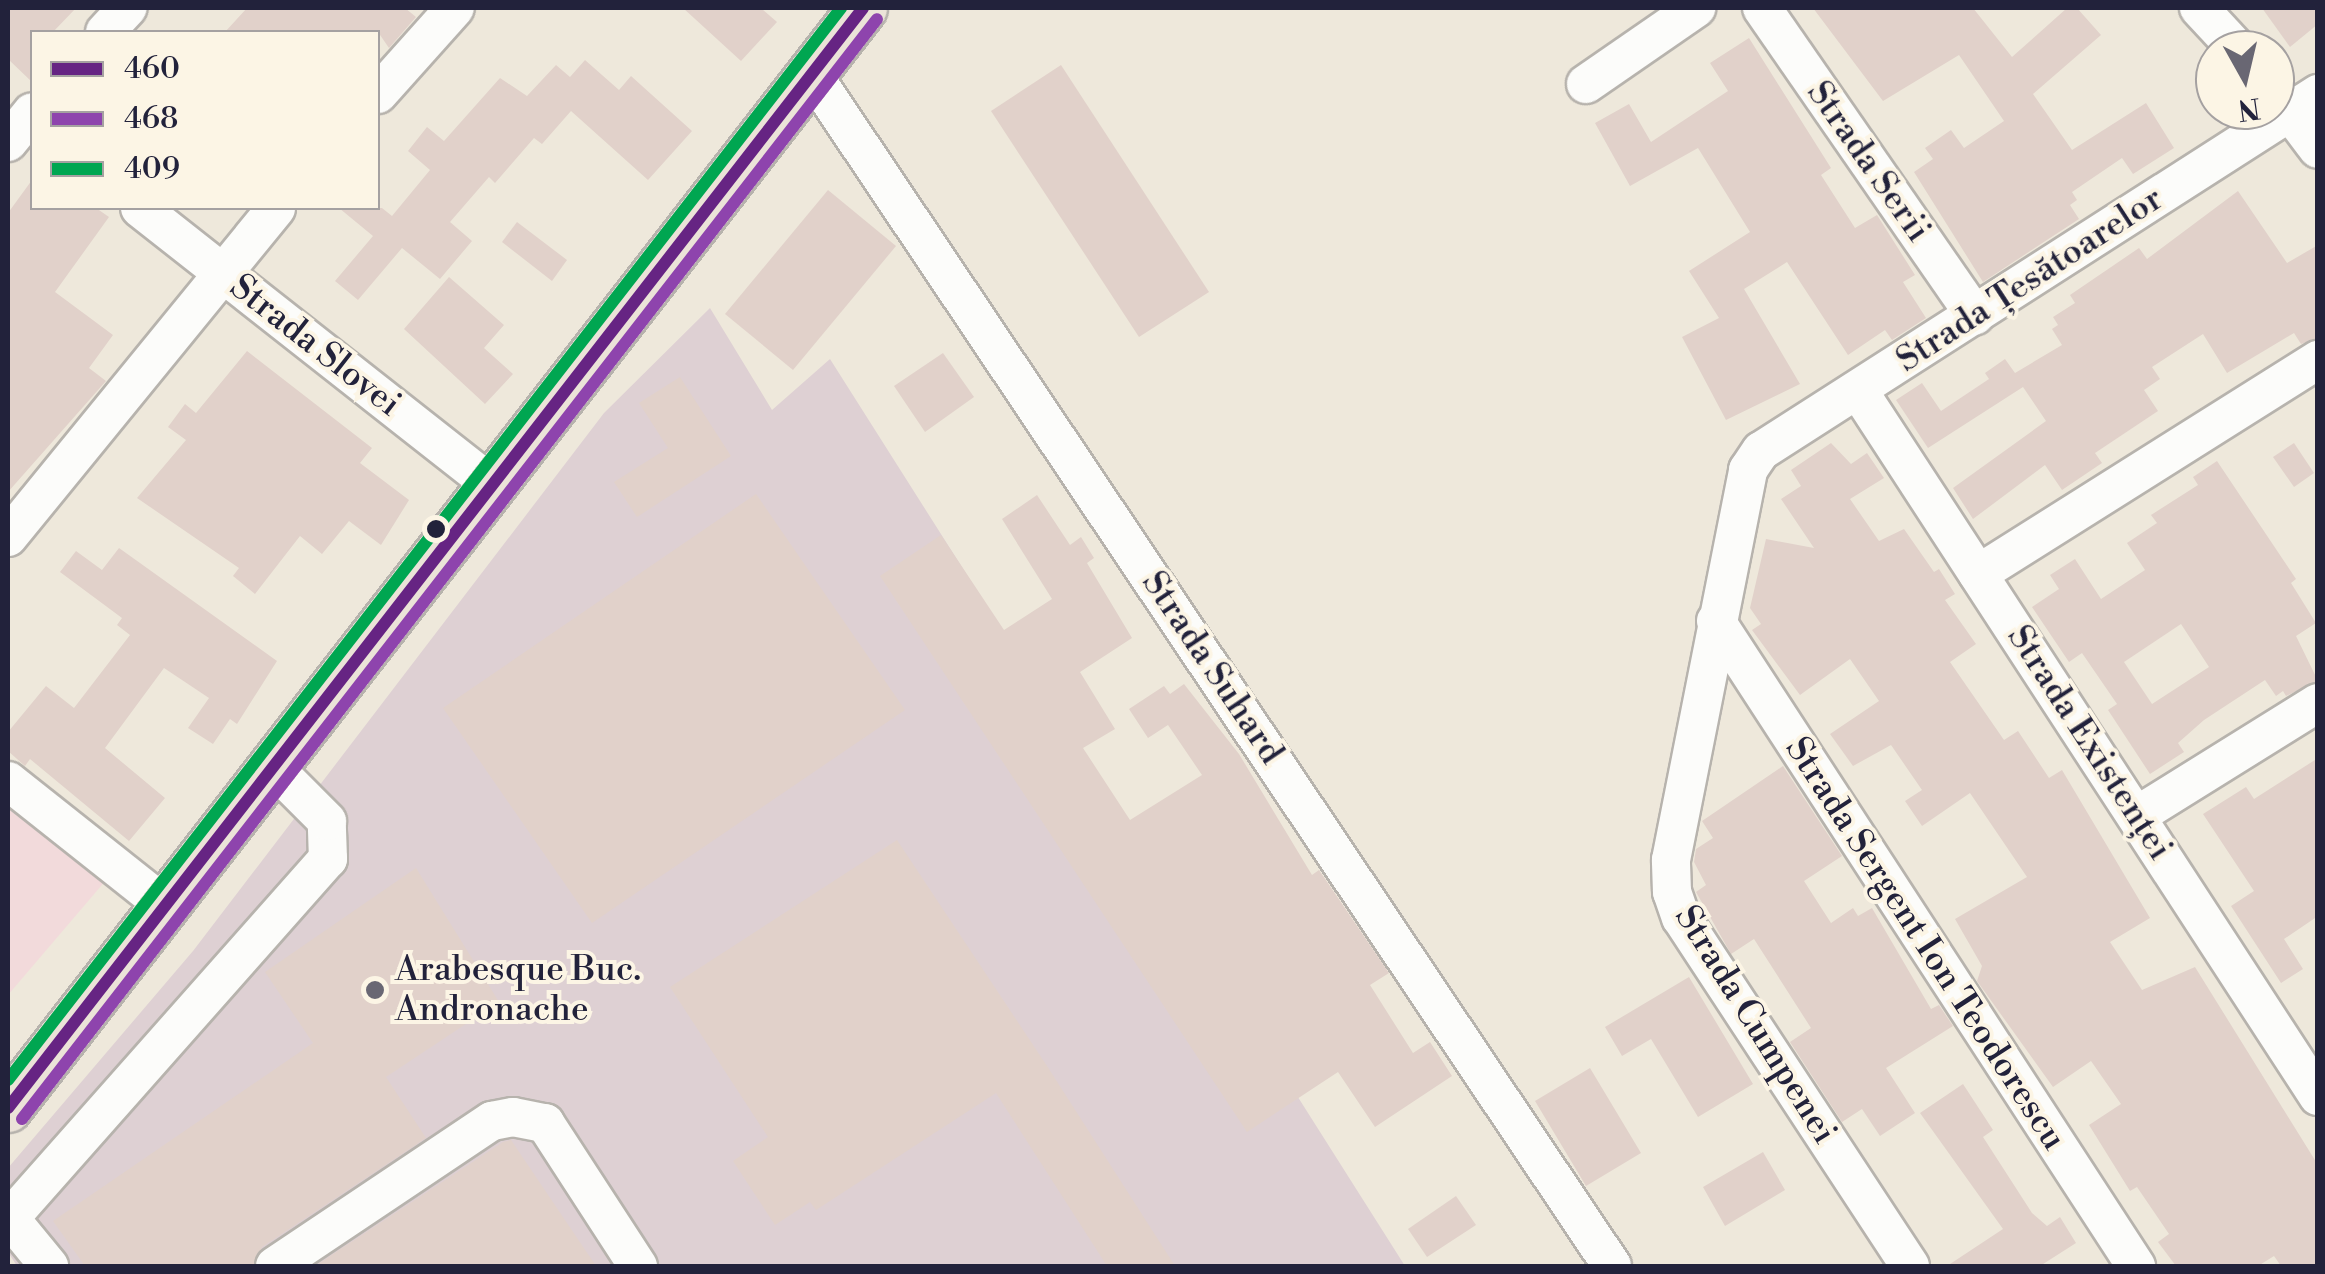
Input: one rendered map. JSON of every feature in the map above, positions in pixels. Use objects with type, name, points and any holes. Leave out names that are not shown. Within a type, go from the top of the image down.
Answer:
[{"type":"main road","points":[[8,1108],[162,902],[863,8]]},
{"type":"main road","points":[[8,1057],[99,984]]},
{"type":"street","points":[[107,30],[128,8]]},
{"type":"street","points":[[380,92],[455,8]]},
{"type":"street","points":[[1586,84],[1696,8]]},
{"type":"street","name":"Strada Serii","points":[[1762,8],[1975,316]]},
{"type":"street","points":[[2199,8],[2219,30]]},
{"type":"street","name":"Strada Suhard","points":[[810,71],[1612,1266]]},
{"type":"street","points":[[2295,101],[2318,149]]},
{"type":"street","name":"Strada Țesătoarelor","points":[[1748,470],[1761,451],[1975,316],[2248,130]]},
{"type":"street","name":"Strada Slovei","points":[[143,210],[490,484]]},
{"type":"street","points":[[8,538],[220,271],[274,210]]},
{"type":"street","points":[[1978,574],[2318,360]]},
{"type":"street","name":"Strada Existenței","points":[[1858,390],[2311,1071]]},
{"type":"street","name":"Strada Cumpenei","points":[[1748,470],[1670,860],[1675,904],[1910,1266]]},
{"type":"street","name":"Strada Sergent Ion Teodorescu","points":[[1716,621],[2136,1266]]},
{"type":"street","points":[[2138,816],[2318,703]]},
{"type":"street","points":[[49,1266],[9,1217],[328,859],[327,822],[270,764]]},
{"type":"street","points":[[8,781],[162,902]]},
{"type":"street","points":[[275,1266],[492,1121],[513,1117],[546,1123],[638,1266]]},
{"type":"shaded area","points":[[710,308],[772,410],[830,359],[1405,1266],[17,1266],[8,1252],[8,1168],[193,951],[604,413]]},
{"type":"shaded area","points":[[8,804],[107,879],[8,995]]},
{"type":"building","points":[[8,8],[76,8],[55,30],[30,30],[30,80],[8,59]]},
{"type":"building","points":[[247,8],[405,8],[416,17],[389,48],[380,30],[227,30]]},
{"type":"building","points":[[683,8],[761,8],[777,22],[741,61]]},
{"type":"building","points":[[1813,8],[1973,8],[2012,57],[2067,8],[2077,8],[2101,35],[2033,94],[2072,150],[2146,103],[2174,148],[2133,174],[2122,158],[2072,192],[2077,200],[2070,205],[2079,219],[1983,282],[1914,172],[1933,159],[1925,148],[1951,130],[1964,148],[2004,121],[1959,55],[1883,101]]},
{"type":"building","points":[[2262,8],[2318,8],[2318,24],[2295,43],[2295,30],[2278,30]]},
{"type":"building","points":[[1749,38],[1831,168],[1821,175],[1855,228],[1877,215],[1915,275],[1903,282],[1926,318],[1892,340],[1885,330],[1848,355],[1787,262],[1744,289],[1800,384],[1726,420],[1682,337],[1719,318],[1689,271],[1750,232],[1698,148],[1630,186],[1595,123],[1629,104],[1651,142],[1728,91],[1710,63]]},
{"type":"building","points":[[585,60],[619,90],[631,76],[692,131],[648,180],[571,111],[542,144],[534,138],[495,183],[489,177],[450,222],[472,241],[440,279],[402,248],[358,300],[335,281],[373,236],[341,210],[382,208],[392,216],[430,170],[408,151],[427,127],[444,141],[500,78],[527,96],[556,65],[570,77]]},
{"type":"building","points":[[1061,65],[1209,292],[1139,337],[991,111]]},
{"type":"building","points":[[30,183],[30,210],[99,210],[109,217],[55,292],[113,335],[89,368],[106,381],[8,492],[8,213]]},
{"type":"building","points":[[828,190],[896,246],[793,370],[725,314]]},
{"type":"building","points":[[2238,191],[2287,263],[2318,245],[2318,338],[2301,344],[2294,333],[2227,373],[2203,334],[2152,367],[2160,379],[2144,390],[2158,411],[2095,453],[2102,463],[2062,490],[2045,465],[1973,519],[1953,488],[2046,421],[2023,387],[1928,448],[1896,400],[1922,383],[1941,411],[1989,379],[1985,373],[2005,359],[2015,373],[2062,345],[2052,329],[2058,325],[2053,317],[2075,303],[2070,295],[2139,248],[2147,259]]},
{"type":"building","points":[[517,222],[567,260],[552,281],[502,242]]},
{"type":"building","points":[[449,277],[504,325],[484,348],[513,374],[485,404],[404,329]]},
{"type":"building","points":[[247,351],[372,448],[360,463],[409,500],[381,545],[349,521],[322,554],[300,536],[255,594],[233,576],[239,568],[137,498],[186,440],[168,427],[185,404],[196,413]]},
{"type":"building","points":[[943,353],[974,397],[925,432],[894,386]]},
{"type":"building","points":[[680,377],[731,456],[637,517],[614,482],[668,448],[639,403]]},
{"type":"building","points":[[1831,443],[1851,464],[1867,453],[1884,478],[1850,499],[1879,541],[1904,529],[1934,572],[1939,569],[1955,594],[1945,600],[1976,644],[1950,662],[2004,740],[2018,731],[2049,778],[2062,770],[2150,918],[2110,942],[2142,990],[2195,967],[2318,1165],[2318,1266],[2281,1266],[2274,1256],[2258,1266],[2176,1266],[2158,1242],[2169,1234],[2137,1187],[2130,1191],[2089,1125],[2121,1104],[2091,1061],[2053,1087],[1977,981],[1982,966],[1955,919],[2027,877],[1970,793],[1922,826],[1905,801],[1922,790],[1891,745],[1853,766],[1830,734],[1879,701],[1850,659],[1800,695],[1752,630],[1761,624],[1750,608],[1766,539],[1814,548],[1781,499],[1801,486],[1791,470]]},
{"type":"building","points":[[2294,443],[2314,473],[2294,487],[2273,457]]},
{"type":"building","points":[[2217,461],[2296,579],[2291,583],[2316,623],[2296,636],[2318,681],[2286,696],[2283,691],[2276,696],[2265,680],[2204,720],[2178,743],[2184,752],[2150,774],[2108,710],[2117,704],[2082,653],[2069,662],[2032,607],[2059,589],[2050,575],[2075,559],[2101,599],[2145,570],[2127,543],[2157,523],[2151,515],[2198,485],[2193,477]],"holes":[[[2181,624],[2209,667],[2152,704],[2124,662]]]},
{"type":"building","points":[[756,494],[905,710],[592,923],[443,708]]},
{"type":"building","points":[[1037,495],[1070,545],[1081,537],[1094,558],[1087,563],[1132,638],[1080,672],[1115,729],[1083,748],[1130,820],[1202,775],[1168,725],[1148,738],[1129,709],[1164,686],[1170,694],[1184,684],[1239,754],[1312,875],[1319,870],[1389,973],[1370,985],[1413,1053],[1430,1042],[1452,1076],[1375,1127],[1338,1072],[1247,1132],[880,576],[941,535],[1004,630],[1052,599],[1002,519]]},
{"type":"building","points":[[119,548],[277,661],[237,724],[230,719],[213,744],[188,728],[209,698],[164,668],[105,748],[165,798],[129,841],[30,759],[25,766],[8,751],[8,732],[46,686],[74,708],[130,635],[117,625],[122,618],[60,572],[76,551],[102,570]]},
{"type":"building","points":[[2318,758],[2318,916],[2284,939],[2303,969],[2281,983],[2231,906],[2254,891],[2203,814],[2246,787],[2254,799]]},
{"type":"building","points":[[1783,766],[1842,856],[1804,881],[1831,923],[1853,908],[1858,916],[1872,908],[1931,1009],[1939,1005],[1953,1026],[1886,1068],[1915,1113],[1880,1136],[1862,1109],[1842,1122],[1790,1042],[1811,1028],[1754,939],[1731,954],[1696,892],[1706,885],[1694,862],[1696,849],[1713,838],[1702,821]]},
{"type":"building","points":[[897,840],[1175,1266],[1107,1266],[996,1093],[816,1210],[810,1202],[775,1225],[733,1161],[768,1137],[670,987]]},
{"type":"building","points":[[416,868],[499,1002],[386,1077],[426,1138],[262,1247],[253,1266],[85,1266],[53,1221],[313,1043],[265,972]]},
{"type":"building","points":[[1689,977],[1753,1084],[1698,1117],[1651,1039],[1622,1056],[1605,1027]]},
{"type":"building","points":[[1590,1068],[1641,1153],[1586,1186],[1535,1101]]},
{"type":"building","points":[[1963,1084],[1993,1130],[1983,1137],[2032,1213],[2047,1226],[2060,1217],[2076,1243],[2040,1266],[1947,1266],[2003,1229],[1920,1113]]},
{"type":"building","points":[[511,1140],[596,1266],[315,1266],[503,1142]]},
{"type":"building","points":[[1763,1152],[1785,1190],[1725,1226],[1703,1187]]},
{"type":"building","points":[[1456,1196],[1476,1225],[1427,1257],[1408,1229]]},
{"type":"transit line","name":"409","points":[[8,1080],[841,8]]},
{"type":"transit line","name":"460","points":[[8,1108],[863,8]]},
{"type":"transit line","name":"468","points":[[22,1119],[877,19]]},
{"type":"place","name":"Arabesque Buc. Andronache","points":[[375,990]]}]
